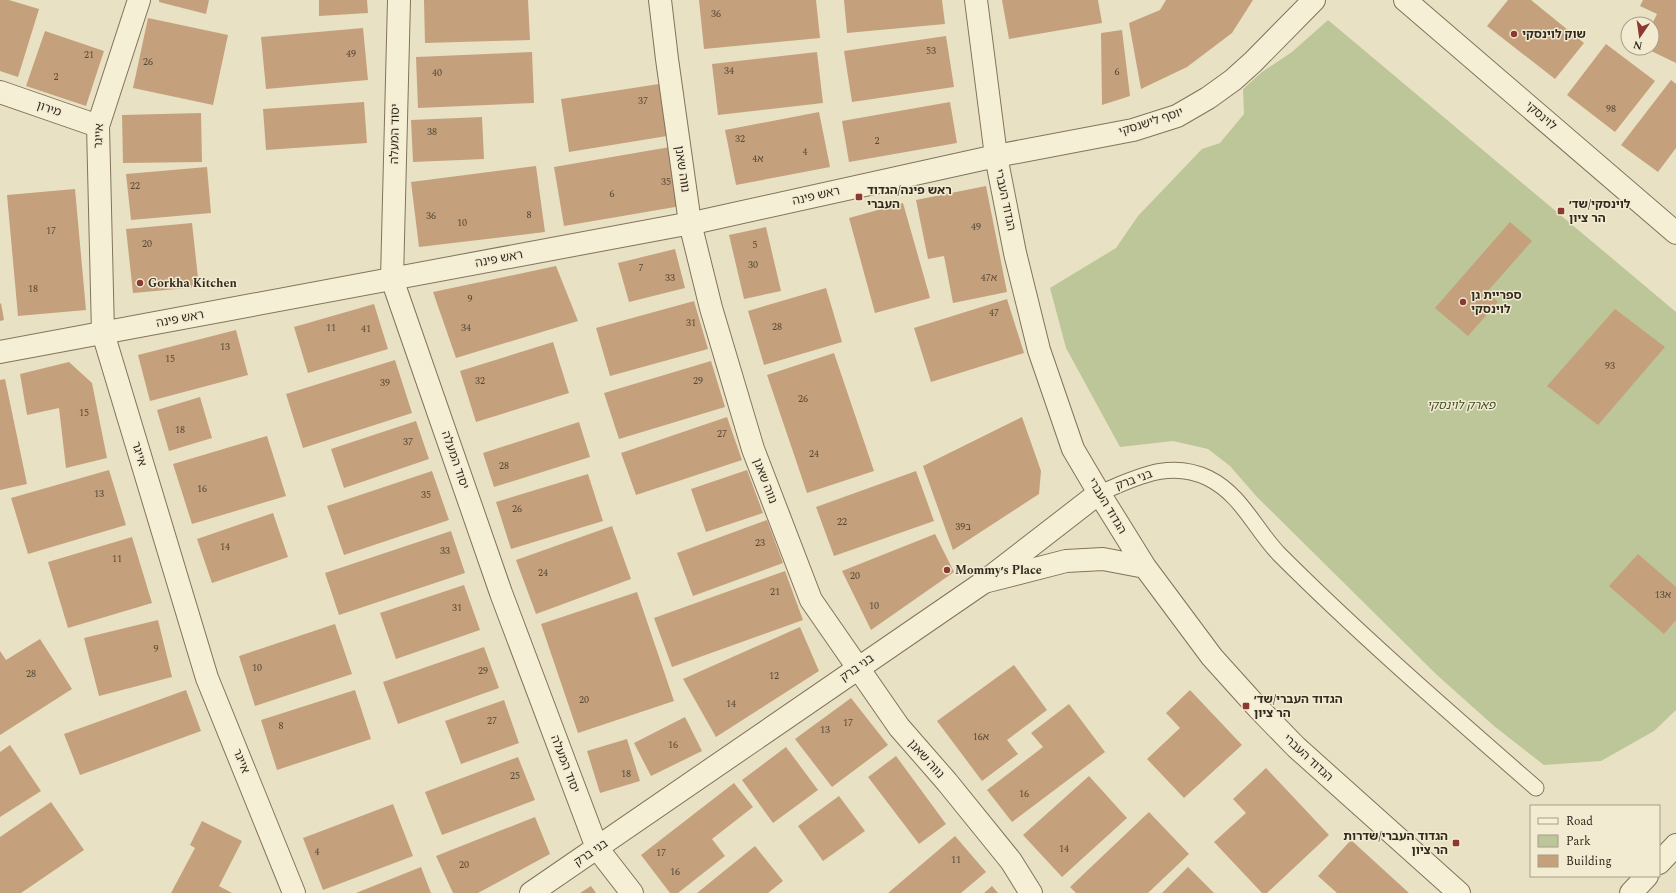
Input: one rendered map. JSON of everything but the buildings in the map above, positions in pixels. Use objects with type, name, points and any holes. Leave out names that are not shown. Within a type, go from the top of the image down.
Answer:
[{"type":"street","name":"אייגר","points":[[139,0],[98,126],[103,333],[207,678],[294,893]]},
{"type":"street","name":"יסוד המעלה","points":[[398,0],[392,279],[501,593],[597,848],[632,893]]},
{"type":"street","name":"נווה שאנן","points":[[660,0],[690,223],[711,308],[753,449],[811,600],[898,727],[947,782],[1011,861],[1031,893]]},
{"type":"street","name":"הגדוד העברי","points":[[976,0],[996,156],[1015,253],[1039,350],[1073,449],[1145,568],[1212,657],[1296,747],[1351,798],[1459,893]]},
{"type":"street","name":"יוסף לישנסקי","points":[[996,156],[1133,130],[1177,116],[1208,98],[1233,80],[1258,57],[1314,0]]},
{"type":"street","name":"לוינסקי","points":[[1405,0],[1676,233]]},
{"type":"street","name":"מירון","points":[[0,92],[98,126]]},
{"type":"street","name":"ראש פינה","points":[[0,352],[690,223],[996,156]]},
{"type":"street","name":"בני ברק","points":[[531,893],[984,582],[1099,493]]},
{"type":"street","points":[[984,582],[1066,561],[1103,559],[1145,568]]},
{"type":"street","points":[[1660,862],[1676,845]]},
{"type":"street","points":[[1631,893],[1646,877]]},
{"type":"lane","name":"בני ברק","points":[[1099,493],[1143,475],[1171,469],[1192,473],[1207,478],[1223,487],[1240,504],[1278,553],[1425,692],[1536,788]]},
{"type":"green space","name":"פארק לוינסקי","points":[[1328,20],[1676,312],[1676,710],[1654,731],[1601,761],[1544,765],[1494,726],[1437,675],[1257,497],[1230,466],[1208,449],[1173,441],[1120,447],[1066,348],[1050,288],[1116,248],[1138,216],[1202,149],[1220,143],[1244,114],[1243,89],[1262,72],[1292,52]]},
{"type":"place","name":"שוק לוינסקי","points":[[1514,34]]},
{"type":"place","name":"ראש פינה/הגדוד העברי","points":[[859,197]]},
{"type":"place","name":"לוינסקי/שד׳ הר ציון","points":[[1561,211]]},
{"type":"place","name":"Gorkha Kitchen","points":[[140,283]]},
{"type":"place","name":"ספריית גן לוינסקי","points":[[1463,302]]},
{"type":"place","name":"Mommy׳s Place","points":[[947,570]]},
{"type":"place","name":"הגדוד העברי/שד׳ הר ציון","points":[[1246,706]]},
{"type":"place","name":"הגדוד העברי/שדרות הר ציון","points":[[1456,843]]}]
